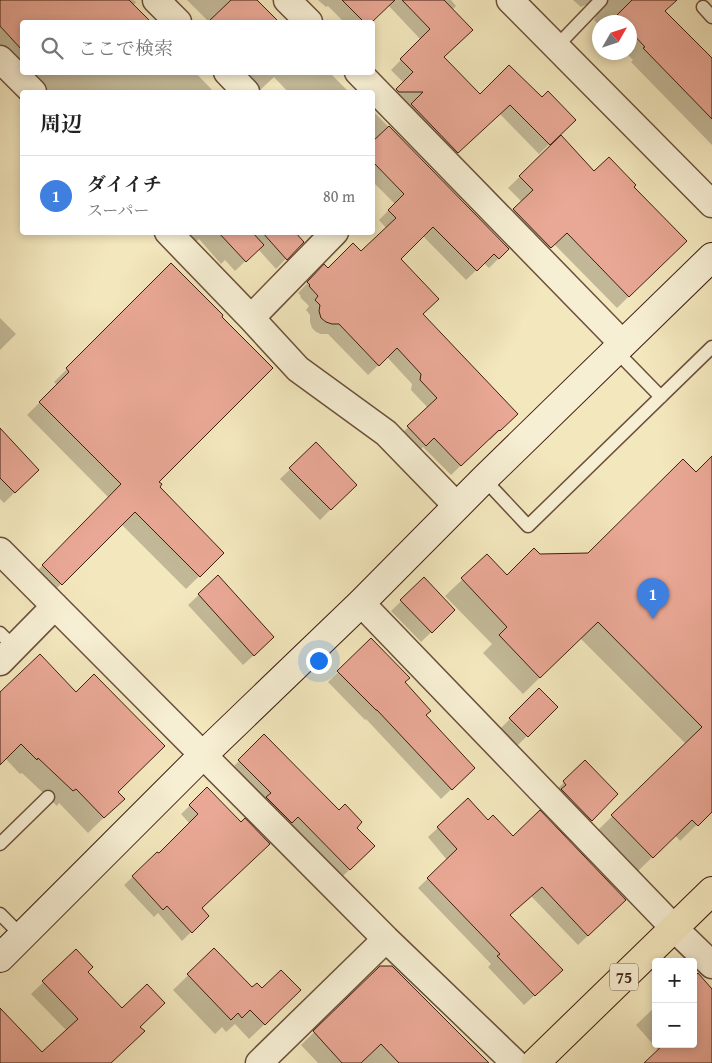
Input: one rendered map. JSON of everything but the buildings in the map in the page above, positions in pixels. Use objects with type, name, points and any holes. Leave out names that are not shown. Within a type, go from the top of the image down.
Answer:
[{"type":"main road","name":"75","points":[[535,1063],[712,891]]},
{"type":"street","points":[[156,0],[176,20]]},
{"type":"street","points":[[287,0],[307,20]]},
{"type":"street","points":[[510,0],[712,204]]},
{"type":"street","points":[[0,59],[30,90]]},
{"type":"street","points":[[230,75],[244,90]]},
{"type":"street","points":[[361,75],[619,348]]},
{"type":"street","points":[[171,235],[298,369],[386,433],[457,506]]},
{"type":"street","points":[[251,318],[332,235]]},
{"type":"street","points":[[0,958],[203,755],[361,603],[484,479],[712,257]]},
{"type":"street","points":[[0,551],[386,939],[515,1063]]},
{"type":"street","points":[[361,603],[674,928],[712,965]]},
{"type":"street","points":[[5,647],[55,606]]},
{"type":"street","points":[[259,1063],[386,939]]},
{"type":"lane","points":[[556,46],[601,0]]},
{"type":"lane","points":[[703,7],[712,17]]},
{"type":"lane","points":[[484,479],[528,526],[712,347]]},
{"type":"lane","points":[[619,348],[661,397]]},
{"type":"lane","points":[[0,844],[48,797]]},
{"type":"lane","points":[[0,914],[22,936]]},
{"type":"place","name":"ダイイチ","points":[[653,619]]}]
